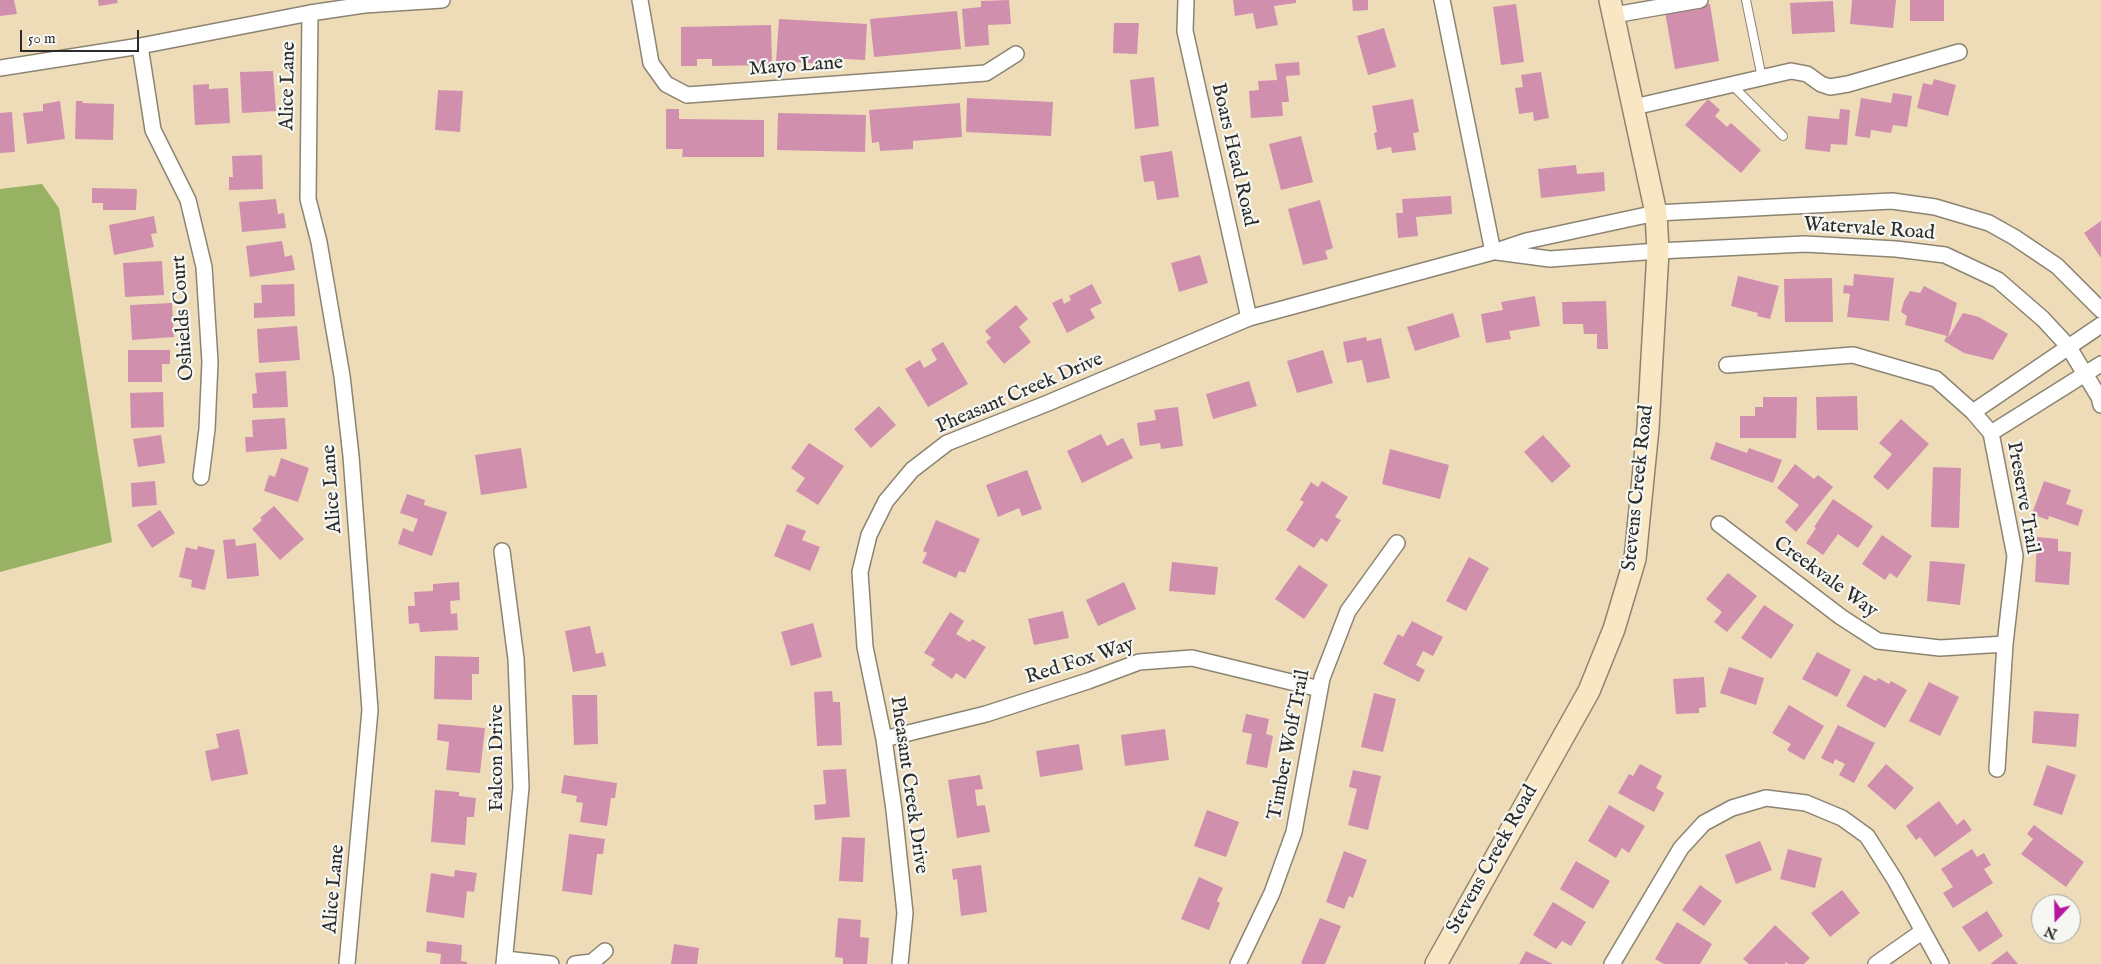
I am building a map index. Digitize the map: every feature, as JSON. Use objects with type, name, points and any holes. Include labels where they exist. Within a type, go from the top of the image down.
[{"type":"street","points":[[0,68],[140,46],[363,3],[442,0]]},
{"type":"street","name":"Mayo Lane","points":[[640,0],[651,63],[666,84],[687,95],[986,73],[1016,54]]},
{"type":"street","name":"Boars Head Road","points":[[1186,0],[1185,31],[1249,318]]},
{"type":"street","points":[[1442,0],[1493,252]]},
{"type":"street","points":[[1612,8],[1700,0]]},
{"type":"street","name":"Stevens Creek Road","points":[[1436,964],[1588,691],[1617,620],[1635,559],[1648,428],[1658,251],[1656,213],[1612,8]]},
{"type":"street","name":"Alice Lane","points":[[310,12],[308,199],[319,242],[342,376],[351,456],[370,710],[347,964]]},
{"type":"street","name":"Oshields Court","points":[[140,46],[152,130],[188,200],[204,267],[210,362],[207,429],[201,476]]},
{"type":"street","points":[[1634,106],[1791,71],[1807,74],[1821,84],[1830,87],[1848,84],[1959,52]]},
{"type":"street","name":"Watervale Road","points":[[1656,213],[1892,201],[1935,207],[1989,224],[2014,237],[2057,266],[2101,310]]},
{"type":"street","name":"Pheasant Creek Drive","points":[[900,964],[905,914],[884,738],[865,647],[860,572],[869,535],[886,501],[912,470],[948,442],[1048,403],[1249,318],[1493,252],[1526,241],[1656,213]]},
{"type":"street","points":[[1578,229],[1582,256]]},
{"type":"street","name":"Watervale Road","points":[[1658,251],[1805,244],[1896,249],[1945,255],[1998,280],[2043,319],[2068,346],[2099,397],[2101,405]]},
{"type":"street","name":"Pheasant Creek Drive","points":[[1493,252],[1550,259],[1658,251]]},
{"type":"street","points":[[1974,412],[2101,325]]},
{"type":"street","name":"Preserve Trail","points":[[1727,365],[1853,355],[1936,379],[1974,412],[1991,433],[2015,556],[2005,644],[1997,769]]},
{"type":"street","points":[[1991,433],[2101,364]]},
{"type":"street","name":"Creekvale Way","points":[[1720,524],[1841,617],[1878,641],[1940,648],[2005,644]]},
{"type":"street","name":"Timber Wolf Trail","points":[[1238,964],[1272,893],[1294,832],[1322,678],[1348,611],[1397,543]]},
{"type":"street","name":"Falcon Drive","points":[[502,552],[516,659],[522,787],[504,961]]},
{"type":"street","name":"Red Fox Way","points":[[884,738],[986,714],[1088,681],[1139,662],[1192,658],[1320,689]]},
{"type":"street","points":[[1612,964],[1681,848],[1704,823],[1732,808],[1766,798],[1806,804],[1842,818],[1867,836],[1895,880],[1941,964]]},
{"type":"street","points":[[1876,964],[1923,931]]},
{"type":"street","points":[[575,964],[592,962],[605,951]]},
{"type":"street","points":[[504,961],[551,964]]},
{"type":"lane","points":[[1746,0],[1762,78]]},
{"type":"lane","points":[[1732,85],[1783,136]]},
{"type":"green space","points":[[42,184],[59,208],[112,542],[0,572],[0,189]]},
{"type":"building","points":[[0,0],[14,0],[17,14],[0,16]]},
{"type":"building","points":[[98,0],[117,0],[118,3],[99,6]]},
{"type":"building","points":[[1009,0],[1011,24],[988,25],[989,45],[965,47],[962,9],[981,7],[981,1]]},
{"type":"building","points":[[1233,0],[1296,0],[1296,3],[1274,6],[1278,25],[1256,29],[1253,13],[1235,16]]},
{"type":"building","points":[[1352,0],[1368,0],[1368,10],[1353,11]]},
{"type":"building","points":[[1852,0],[1896,0],[1893,28],[1850,24]]},
{"type":"building","points":[[1910,0],[1944,0],[1944,21],[1910,21]]},
{"type":"building","points":[[1833,1],[1835,32],[1792,34],[1790,3]]},
{"type":"building","points":[[1516,4],[1524,62],[1501,65],[1493,7]]},
{"type":"building","points":[[1710,4],[1719,61],[1675,69],[1665,12]]},
{"type":"building","points":[[957,11],[961,49],[874,57],[870,19]]},
{"type":"building","points":[[779,19],[867,24],[865,60],[825,58],[824,64],[776,61]]},
{"type":"building","points":[[1114,23],[1139,23],[1137,54],[1113,53]]},
{"type":"building","points":[[771,25],[772,65],[712,66],[712,59],[697,59],[697,66],[681,66],[681,27]]},
{"type":"building","points":[[1384,28],[1396,67],[1368,75],[1357,36]]},
{"type":"building","points":[[1299,62],[1300,75],[1286,76],[1289,102],[1282,102],[1283,116],[1251,118],[1249,91],[1259,90],[1258,81],[1277,80],[1275,64]]},
{"type":"building","points":[[273,71],[276,111],[242,113],[240,72]]},
{"type":"building","points":[[1541,72],[1549,118],[1534,121],[1533,112],[1519,114],[1515,88],[1523,87],[1521,75]]},
{"type":"building","points":[[1154,77],[1159,126],[1135,129],[1130,80]]},
{"type":"building","points":[[1934,79],[1956,85],[1948,116],[1917,108],[1923,83],[1932,85]]},
{"type":"building","points":[[209,84],[209,89],[228,88],[230,123],[195,125],[193,85]]},
{"type":"building","points":[[438,90],[463,91],[460,132],[435,130]]},
{"type":"building","points":[[1893,93],[1912,96],[1907,127],[1893,125],[1891,133],[1871,130],[1870,138],[1855,136],[1861,98],[1891,103]]},
{"type":"building","points":[[967,98],[1053,102],[1051,136],[966,132]]},
{"type":"building","points":[[1413,99],[1419,132],[1413,133],[1416,150],[1392,153],[1391,147],[1377,150],[1374,133],[1377,132],[1372,106]]},
{"type":"building","points":[[1708,99],[1720,110],[1715,116],[1727,127],[1731,123],[1761,150],[1741,173],[1685,125]]},
{"type":"building","points":[[60,101],[65,139],[27,144],[23,113],[43,111],[43,104]]},
{"type":"building","points":[[76,101],[83,101],[82,103],[114,104],[113,140],[75,139]]},
{"type":"building","points":[[960,103],[962,137],[913,141],[913,149],[880,151],[879,142],[872,143],[869,110]]},
{"type":"building","points":[[666,109],[679,109],[679,119],[764,120],[764,157],[682,157],[683,149],[666,149]]},
{"type":"building","points":[[1840,109],[1850,110],[1847,145],[1831,144],[1830,152],[1805,149],[1808,116],[1839,119]]},
{"type":"building","points":[[12,112],[15,152],[0,153],[0,113]]},
{"type":"building","points":[[778,113],[866,115],[865,152],[777,150]]},
{"type":"building","points":[[1301,136],[1313,182],[1281,190],[1269,144]]},
{"type":"building","points":[[1172,151],[1179,197],[1157,200],[1154,181],[1144,182],[1140,156]]},
{"type":"building","points":[[262,155],[263,189],[229,190],[229,177],[233,177],[232,156]]},
{"type":"building","points":[[1576,165],[1577,174],[1604,172],[1605,191],[1541,198],[1538,169]]},
{"type":"building","points":[[92,188],[137,189],[136,210],[103,210],[103,203],[92,203]]},
{"type":"building","points":[[1451,196],[1452,214],[1416,217],[1418,236],[1398,238],[1396,213],[1403,213],[1402,199]]},
{"type":"building","points":[[276,199],[278,214],[284,213],[286,228],[242,232],[239,202]]},
{"type":"building","points":[[1320,200],[1333,248],[1325,251],[1328,259],[1303,265],[1288,209]]},
{"type":"building","points":[[154,216],[157,233],[151,234],[154,247],[114,255],[109,225]]},
{"type":"building","points":[[2101,221],[2101,258],[2084,233]]},
{"type":"building","points":[[282,241],[285,257],[292,255],[295,270],[250,277],[246,246]]},
{"type":"building","points":[[1200,255],[1208,283],[1179,292],[1171,263]]},
{"type":"building","points":[[162,261],[164,295],[125,297],[123,263]]},
{"type":"building","points":[[1854,274],[1894,278],[1889,321],[1847,317],[1850,294],[1843,293],[1844,285],[1853,286]]},
{"type":"building","points":[[1738,276],[1779,286],[1770,319],[1757,316],[1758,313],[1731,306]]},
{"type":"building","points":[[1832,278],[1833,322],[1785,322],[1784,279]]},
{"type":"building","points":[[294,284],[295,316],[254,318],[254,303],[262,303],[261,285]]},
{"type":"building","points":[[1092,284],[1102,303],[1090,309],[1095,318],[1067,333],[1052,303],[1062,298],[1064,304],[1071,300],[1069,296]]},
{"type":"building","points":[[1924,286],[1957,303],[1948,338],[1963,313],[1979,317],[2008,334],[1993,360],[1964,353],[1944,341],[1947,336],[1905,325],[1907,316],[1901,312],[1904,301],[1910,291],[1920,293]]},
{"type":"building","points":[[1535,296],[1540,326],[1509,331],[1511,339],[1486,343],[1481,314],[1503,310],[1501,302]]},
{"type":"building","points":[[1606,301],[1608,349],[1597,349],[1597,334],[1584,334],[1583,324],[1563,324],[1562,302]]},
{"type":"building","points":[[172,303],[174,337],[132,340],[130,305]]},
{"type":"building","points":[[1016,305],[1028,319],[1019,327],[1031,342],[1004,364],[986,342],[991,338],[985,331]]},
{"type":"building","points":[[1453,313],[1460,337],[1415,351],[1407,327]]},
{"type":"building","points":[[297,326],[300,360],[259,363],[257,329]]},
{"type":"building","points":[[1366,337],[1367,341],[1381,338],[1390,378],[1367,383],[1362,360],[1347,363],[1343,342]]},
{"type":"building","points":[[943,342],[968,384],[928,407],[905,369],[920,360],[924,368],[937,360],[931,349]]},
{"type":"building","points":[[128,350],[170,350],[170,364],[162,364],[162,382],[128,382]]},
{"type":"building","points":[[1323,350],[1333,383],[1297,393],[1287,361]]},
{"type":"building","points":[[286,371],[288,407],[253,408],[252,394],[257,393],[255,373]]},
{"type":"building","points":[[1249,381],[1257,406],[1213,419],[1206,394]]},
{"type":"building","points":[[163,392],[164,427],[131,428],[130,393]]},
{"type":"building","points":[[1857,396],[1858,430],[1817,430],[1816,397]]},
{"type":"building","points":[[1763,397],[1797,397],[1796,438],[1740,438],[1740,416],[1755,416],[1755,407],[1763,407]]},
{"type":"building","points":[[879,406],[896,425],[871,448],[854,429]]},
{"type":"building","points":[[1178,407],[1183,446],[1161,449],[1160,443],[1140,446],[1137,423],[1156,420],[1154,410]]},
{"type":"building","points":[[285,418],[287,449],[246,452],[245,437],[253,437],[252,420]]},
{"type":"building","points":[[1901,419],[1929,444],[1888,490],[1873,477],[1892,454],[1879,443]]},
{"type":"building","points":[[1101,434],[1107,446],[1123,438],[1133,458],[1082,483],[1067,451]]},
{"type":"building","points":[[161,435],[165,463],[138,467],[133,439]]},
{"type":"building","points":[[1543,435],[1571,466],[1552,483],[1524,452]]},
{"type":"building","points":[[1716,442],[1747,453],[1749,448],[1782,460],[1773,483],[1710,459]]},
{"type":"building","points":[[809,443],[844,466],[818,505],[796,491],[805,478],[791,468]]},
{"type":"building","points":[[521,448],[527,488],[481,495],[475,455]]},
{"type":"building","points":[[1390,449],[1449,465],[1440,499],[1382,484]]},
{"type":"building","points":[[281,458],[309,468],[298,502],[264,491],[269,475],[275,477]]},
{"type":"building","points":[[1795,464],[1814,479],[1818,475],[1833,487],[1796,532],[1785,522],[1799,505],[1777,488]]},
{"type":"building","points":[[1933,467],[1961,468],[1959,528],[1931,527]]},
{"type":"building","points":[[1027,470],[1042,509],[1022,516],[1019,508],[998,517],[986,485]]},
{"type":"building","points":[[155,481],[157,505],[132,507],[131,483]]},
{"type":"building","points":[[1322,481],[1348,497],[1335,517],[1341,520],[1327,542],[1321,538],[1314,548],[1286,530],[1304,502],[1300,500],[1311,482],[1318,487]]},
{"type":"building","points":[[2044,481],[2071,490],[2066,504],[2083,510],[2078,526],[2049,516],[2048,520],[2032,514]]},
{"type":"building","points":[[407,494],[425,500],[424,505],[447,512],[432,556],[398,544],[403,528],[413,532],[418,519],[400,513]]},
{"type":"building","points":[[1833,499],[1873,526],[1858,548],[1838,534],[1823,555],[1806,543],[1816,528],[1814,527]]},
{"type":"building","points":[[274,506],[304,539],[280,560],[252,529],[262,520],[260,518]]},
{"type":"building","points":[[160,510],[175,533],[152,548],[137,525]]},
{"type":"building","points":[[936,520],[980,539],[965,573],[959,571],[956,578],[922,563],[927,553],[923,551]]},
{"type":"building","points":[[787,524],[806,531],[802,540],[820,547],[810,571],[774,556]]},
{"type":"building","points":[[1882,535],[1912,556],[1897,578],[1890,573],[1885,580],[1862,564]]},
{"type":"building","points":[[2037,537],[2058,539],[2058,551],[2071,552],[2069,585],[2035,582]]},
{"type":"building","points":[[235,539],[236,546],[256,543],[259,576],[227,579],[223,540]]},
{"type":"building","points":[[198,546],[215,550],[205,590],[191,587],[192,580],[179,577],[186,547],[197,550]]},
{"type":"building","points":[[1469,557],[1489,568],[1466,611],[1446,601]]},
{"type":"building","points":[[1930,561],[1965,564],[1960,605],[1927,601]]},
{"type":"building","points":[[1172,562],[1218,567],[1215,595],[1169,591]]},
{"type":"building","points":[[1299,565],[1328,585],[1304,619],[1275,599]]},
{"type":"building","points":[[1728,573],[1757,596],[1727,632],[1714,622],[1722,612],[1706,599]]},
{"type":"building","points":[[459,582],[460,600],[450,601],[451,614],[457,613],[458,630],[420,632],[419,623],[409,624],[408,606],[415,606],[414,592],[433,591],[433,584]]},
{"type":"building","points":[[1124,582],[1136,609],[1098,626],[1086,600]]},
{"type":"building","points":[[1764,605],[1794,625],[1771,659],[1741,638]]},
{"type":"building","points":[[1063,611],[1069,638],[1034,645],[1028,619]]},
{"type":"building","points":[[950,612],[964,621],[956,634],[970,642],[972,639],[986,647],[965,679],[956,673],[952,679],[931,665],[935,659],[924,653]]},
{"type":"building","points":[[1412,621],[1443,637],[1433,656],[1423,651],[1416,665],[1425,670],[1419,682],[1383,664],[1398,634],[1403,637]]},
{"type":"building","points":[[813,623],[822,657],[791,666],[781,632]]},
{"type":"building","points":[[590,626],[596,654],[603,652],[606,666],[573,672],[565,631]]},
{"type":"building","points":[[1817,652],[1851,670],[1837,697],[1802,679]]},
{"type":"building","points":[[435,656],[479,657],[479,674],[472,674],[472,700],[434,699]]},
{"type":"building","points":[[1729,667],[1764,678],[1756,705],[1720,693]]},
{"type":"building","points":[[1864,675],[1876,681],[1878,678],[1889,684],[1891,681],[1907,690],[1885,728],[1846,706]]},
{"type":"building","points":[[1704,677],[1706,707],[1699,708],[1699,713],[1676,714],[1673,679]]},
{"type":"building","points":[[1929,682],[1959,697],[1940,736],[1909,721]]},
{"type":"building","points":[[832,691],[833,702],[840,702],[842,745],[817,746],[814,692]]},
{"type":"building","points":[[1374,693],[1396,699],[1383,752],[1361,747]]},
{"type":"building","points":[[572,695],[597,695],[598,744],[574,745]]},
{"type":"building","points":[[1789,705],[1824,726],[1804,760],[1787,750],[1791,744],[1772,733]]},
{"type":"building","points":[[2034,711],[2079,714],[2076,747],[2032,743]]},
{"type":"building","points":[[1246,714],[1269,719],[1266,734],[1273,736],[1267,768],[1246,764],[1252,734],[1242,732]]},
{"type":"building","points":[[438,724],[485,728],[480,773],[446,770],[449,742],[437,740]]},
{"type":"building","points":[[1838,725],[1875,743],[1854,783],[1839,775],[1845,764],[1835,759],[1833,764],[1821,758]]},
{"type":"building","points":[[239,729],[248,774],[211,781],[205,751],[219,748],[216,734]]},
{"type":"building","points":[[1165,729],[1169,760],[1125,766],[1121,735]]},
{"type":"building","points":[[1079,744],[1083,770],[1040,777],[1036,751]]},
{"type":"building","points":[[1640,764],[1662,776],[1656,788],[1664,793],[1654,812],[1618,793],[1629,774],[1633,776]]},
{"type":"building","points":[[1886,764],[1914,788],[1895,810],[1867,786]]},
{"type":"building","points":[[2047,765],[2076,775],[2062,815],[2033,805]]},
{"type":"building","points":[[846,769],[850,817],[815,820],[814,805],[826,804],[823,770]]},
{"type":"building","points":[[1353,770],[1381,776],[1368,830],[1348,825],[1357,789],[1349,787]]},
{"type":"building","points":[[564,775],[617,783],[615,798],[611,798],[607,826],[580,822],[583,803],[576,802],[577,796],[561,793]]},
{"type":"building","points":[[980,775],[983,789],[975,790],[977,806],[985,805],[990,832],[957,838],[948,780]]},
{"type":"building","points":[[435,790],[459,792],[459,796],[476,798],[474,817],[467,817],[465,845],[431,842]]},
{"type":"building","points":[[1939,801],[1957,825],[1964,819],[1972,830],[1935,857],[1920,837],[1916,840],[1906,826]]},
{"type":"building","points":[[1609,805],[1645,826],[1629,853],[1622,848],[1616,858],[1588,841]]},
{"type":"building","points":[[1207,810],[1239,822],[1226,857],[1194,846]]},
{"type":"building","points":[[2034,825],[2084,862],[2066,887],[2021,854],[2033,839],[2027,834]]},
{"type":"building","points":[[569,834],[605,839],[603,854],[597,854],[592,895],[562,891]]},
{"type":"building","points":[[842,837],[865,838],[863,882],[839,881]]},
{"type":"building","points":[[1760,841],[1772,870],[1736,884],[1725,855]]},
{"type":"building","points":[[1788,849],[1822,858],[1815,888],[1780,879]]},
{"type":"building","points":[[1972,849],[1977,857],[1984,853],[1991,865],[1984,869],[1993,883],[1953,908],[1943,893],[1953,887],[1941,869]]},
{"type":"building","points":[[1344,851],[1367,860],[1353,898],[1349,896],[1344,909],[1326,902]]},
{"type":"building","points":[[1576,861],[1610,881],[1593,909],[1560,889]]},
{"type":"building","points":[[981,865],[987,912],[961,916],[957,879],[953,880],[952,869]]},
{"type":"building","points":[[455,870],[477,873],[474,892],[467,891],[464,918],[426,912],[431,873],[454,877]]},
{"type":"building","points":[[1199,877],[1223,888],[1217,901],[1220,903],[1209,930],[1181,919]]},
{"type":"building","points":[[1700,885],[1722,901],[1704,926],[1682,910]]},
{"type":"building","points":[[1842,890],[1860,913],[1830,937],[1811,913]]},
{"type":"building","points":[[1553,902],[1586,922],[1571,946],[1562,941],[1556,949],[1533,935]]},
{"type":"building","points":[[1987,911],[2003,936],[1979,952],[1962,927]]},
{"type":"building","points":[[838,918],[861,920],[860,937],[869,938],[867,964],[843,964],[843,958],[835,957]]},
{"type":"building","points":[[1320,918],[1341,926],[1325,964],[1303,964],[1301,963]]},
{"type":"building","points":[[1677,922],[1712,944],[1700,964],[1664,964],[1655,959]]},
{"type":"building","points":[[1775,925],[1810,958],[1804,964],[1788,964],[1786,962],[1785,964],[1749,964],[1743,959]]},
{"type":"building","points":[[427,941],[462,945],[461,961],[467,962],[467,964],[440,964],[441,954],[426,952]]},
{"type":"building","points":[[674,944],[699,948],[697,964],[671,964]]},
{"type":"building","points":[[1526,951],[1553,964],[1519,964]]},
{"type":"building","points":[[2007,951],[2018,964],[1990,964]]}]
